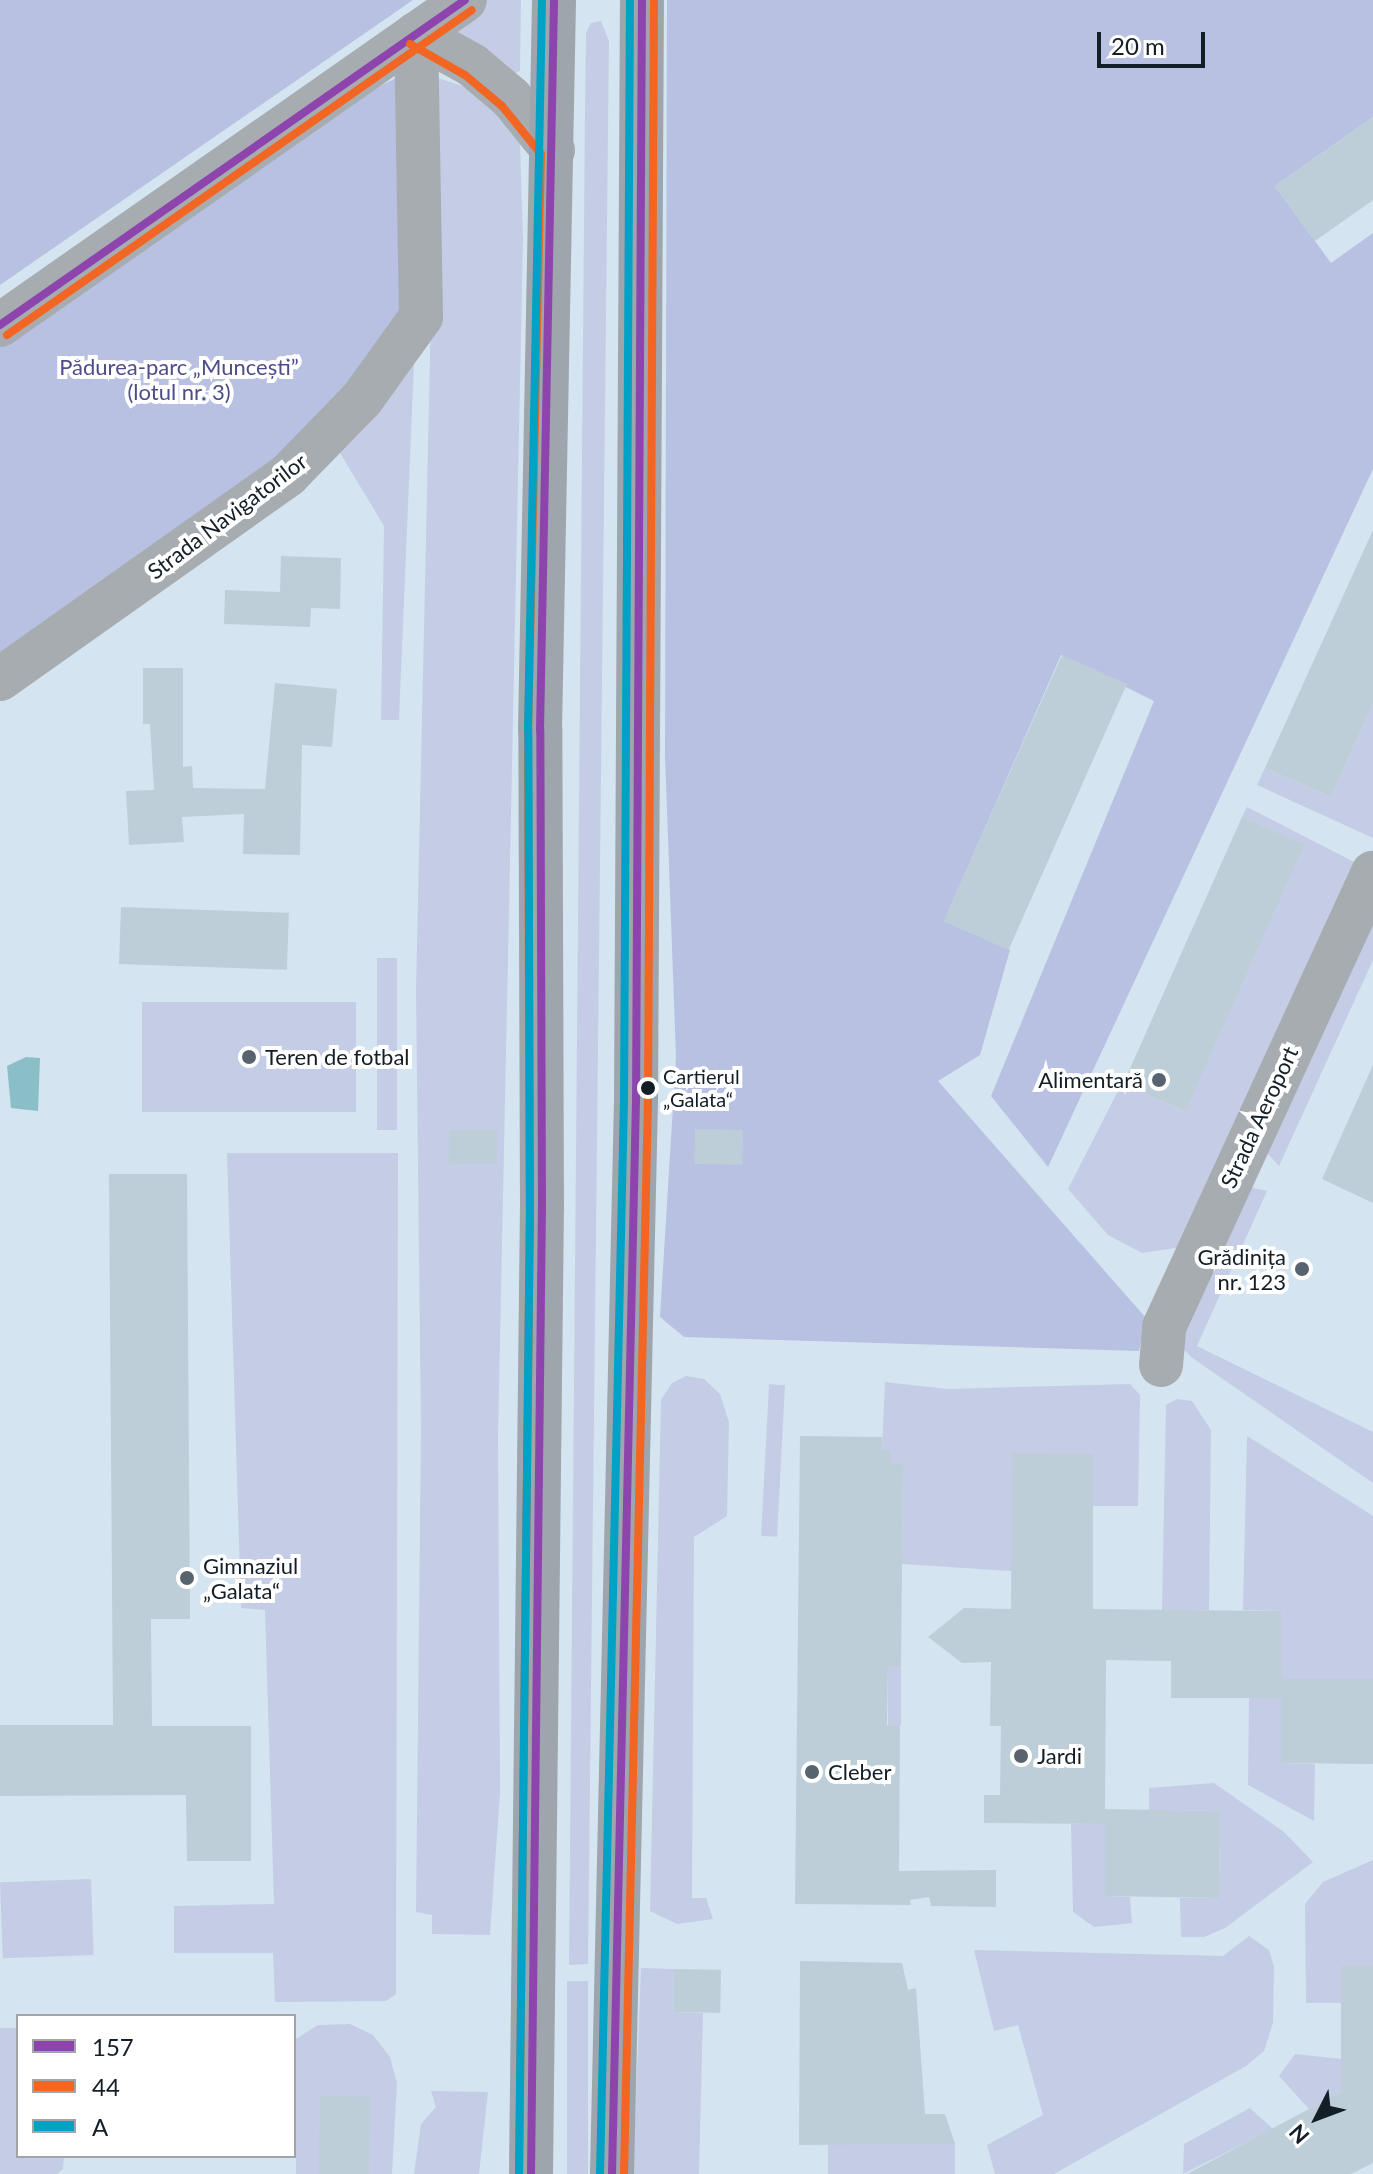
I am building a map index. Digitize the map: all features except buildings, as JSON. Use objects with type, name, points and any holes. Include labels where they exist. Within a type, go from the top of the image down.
[{"type":"main road","points":[[531,2174],[542,1224],[540,730],[554,0]]},
{"type":"main road","points":[[612,2174],[636,1102],[642,0]]},
{"type":"street","points":[[0,325],[465,0]]},
{"type":"street","points":[[416,34],[472,65],[511,98],[553,150]]},
{"type":"street","name":"Strada Navigatorilor","points":[[0,679],[288,475],[362,399],[421,317],[416,34]]},
{"type":"street","name":"Strada Aeroport","points":[[1161,1365],[1164,1327],[1373,873]]},
{"type":"shaded area","points":[[485,0],[521,0],[520,71],[516,73],[483,49],[444,36]]},
{"type":"shaded area","points":[[601,21],[609,41],[588,1964],[569,1965],[586,33],[591,23]]},
{"type":"shaded area","points":[[431,76],[482,92],[503,110],[520,144],[523,239],[498,1436],[500,1792],[490,1935],[432,1934],[432,1915],[416,1912],[421,1429],[416,990],[431,311]]},
{"type":"shaded area","points":[[415,338],[399,720],[381,720],[384,526],[337,448]]},
{"type":"shaded area","points":[[1373,704],[1373,838],[1257,785],[1265,768],[1331,797]]},
{"type":"shaded area","points":[[1247,807],[1360,865],[1194,1235],[1176,1248],[1142,1253],[1108,1235],[1068,1189],[1122,1083],[1184,1111],[1303,845],[1242,817]]},
{"type":"shaded area","points":[[1373,903],[1373,960],[1279,1166],[1265,1151]]},
{"type":"shaded area","points":[[377,958],[397,958],[397,1130],[377,1130]]},
{"type":"shaded area","name":"Teren de fotbal","points":[[142,1002],[356,1002],[356,1112],[142,1112]]},
{"type":"shaded area","points":[[26,1057],[40,1058],[38,1111],[11,1108],[7,1066]]},
{"type":"shaded area","points":[[227,1153],[398,1153],[396,1994],[386,2001],[275,2002],[273,1953],[174,1953],[174,1906],[274,1904],[265,1610],[241,1608]]},
{"type":"shaded area","points":[[1250,1187],[1267,1191],[1197,1346],[1373,1432],[1373,1483],[1191,1357],[1179,1344]]},
{"type":"shaded area","points":[[686,1376],[704,1379],[720,1394],[729,1422],[727,1516],[694,1537],[692,1898],[706,1898],[713,1919],[677,1924],[650,1911],[661,1400],[672,1383]]},
{"type":"shaded area","points":[[885,1382],[947,1389],[1130,1384],[1140,1395],[1138,1506],[1093,1506],[1011,1571],[902,1564],[903,1464],[891,1464],[891,1450],[882,1450]]},
{"type":"shaded area","points":[[769,1384],[785,1385],[777,1537],[761,1536]]},
{"type":"shaded area","points":[[1177,1399],[1192,1401],[1211,1430],[1209,1610],[1162,1610],[1166,1405]]},
{"type":"shaded area","points":[[1247,1436],[1373,1516],[1373,1679],[1281,1679],[1281,1611],[1243,1610]]},
{"type":"shaded area","points":[[888,1666],[901,1666],[901,1725],[888,1725]]},
{"type":"shaded area","points":[[1249,1698],[1281,1698],[1281,1763],[1315,1764],[1314,1821],[1248,1785]]},
{"type":"shaded area","points":[[1214,1783],[1284,1832],[1313,1862],[1225,1928],[1204,1937],[1181,1937],[1180,1898],[1219,1898],[1220,1811],[1149,1810],[1149,1788]]},
{"type":"shaded area","points":[[1071,1824],[1105,1824],[1105,1896],[1130,1897],[1132,1923],[1094,1927],[1073,1912]]},
{"type":"shaded area","points":[[1373,1860],[1373,1966],[1341,1966],[1341,2003],[1306,2003],[1305,1904],[1323,1882]]},
{"type":"shaded area","points":[[91,1879],[94,1955],[3,1958],[0,1882]]},
{"type":"shaded area","points":[[1249,1936],[1269,1950],[1274,1967],[1273,2023],[1264,2051],[1246,2066],[1054,2174],[995,2174],[987,2145],[1043,2115],[1018,2025],[994,2031],[974,1950],[1223,1956]]},
{"type":"shaded area","points":[[641,1968],[674,1969],[673,2012],[703,2013],[699,2174],[633,2174]]},
{"type":"shaded area","points":[[567,1981],[588,1981],[588,2174],[567,2174]]},
{"type":"shaded area","points":[[350,2024],[373,2035],[390,2057],[397,2083],[392,2174],[296,2174],[296,2039],[318,2025]]},
{"type":"shaded area","points":[[0,2028],[16,2028],[16,2158],[64,2158],[63,2169],[57,2174],[0,2174]]},
{"type":"shaded area","points":[[1295,2054],[1341,2059],[1341,2092],[1309,2109],[1279,2076]]},
{"type":"shaded area","points":[[431,2091],[488,2092],[479,2174],[414,2174],[421,2124],[436,2107]]},
{"type":"shaded area","points":[[1250,2108],[1273,2129],[1183,2174],[1184,2144]]},
{"type":"shaded area","points":[[828,2144],[955,2144],[955,2174],[828,2174]]},
{"type":"green space","points":[[0,0],[413,0],[0,285]]},
{"type":"green space","points":[[667,0],[1373,0],[1373,117],[1275,186],[1331,263],[1373,233],[1373,469],[1048,1167],[991,1096],[1154,701],[1061,655],[944,921],[1010,950],[980,1055],[938,1081],[1146,1318],[1139,1351],[684,1337],[660,1317],[676,1057],[665,755]]},
{"type":"green space","name":"Pădurea-parc „Muncești” (lotul nr. 3)","points":[[398,77],[405,314],[343,403],[262,480],[0,658],[0,345],[362,95]]},
{"type":"transit line","name":"157","points":[[0,325],[465,0]]},
{"type":"transit line","name":"A","points":[[519,2174],[530,1208],[528,730],[542,0]]},
{"type":"transit line","name":"157","points":[[531,2174],[542,1208],[540,730],[554,0]]},
{"type":"transit line","name":"A","points":[[600,2174],[624,1102],[630,0]]},
{"type":"transit line","name":"157","points":[[612,2174],[636,1102],[642,0]]},
{"type":"transit line","name":"44","points":[[624,2174],[648,1102],[654,0]]},
{"type":"transit line","name":"44","points":[[7,335],[472,10]]},
{"type":"transit line","name":"44","points":[[410,44],[465,75],[502,106],[541,154],[528,730],[530,1208],[519,2174]]},
{"type":"place","name":"Teren de fotbal","points":[[249,1057]]},
{"type":"place","name":"Alimentară","points":[[1159,1080]]},
{"type":"place","name":"Cartierul „Galata“","points":[[648,1088]]},
{"type":"place","name":"Grădinița nr. 123","points":[[1302,1269]]},
{"type":"place","name":"Gimnaziul „Galata“","points":[[187,1578]]},
{"type":"place","name":"Jardi","points":[[1021,1756]]},
{"type":"place","name":"Cleber","points":[[812,1772]]}]
